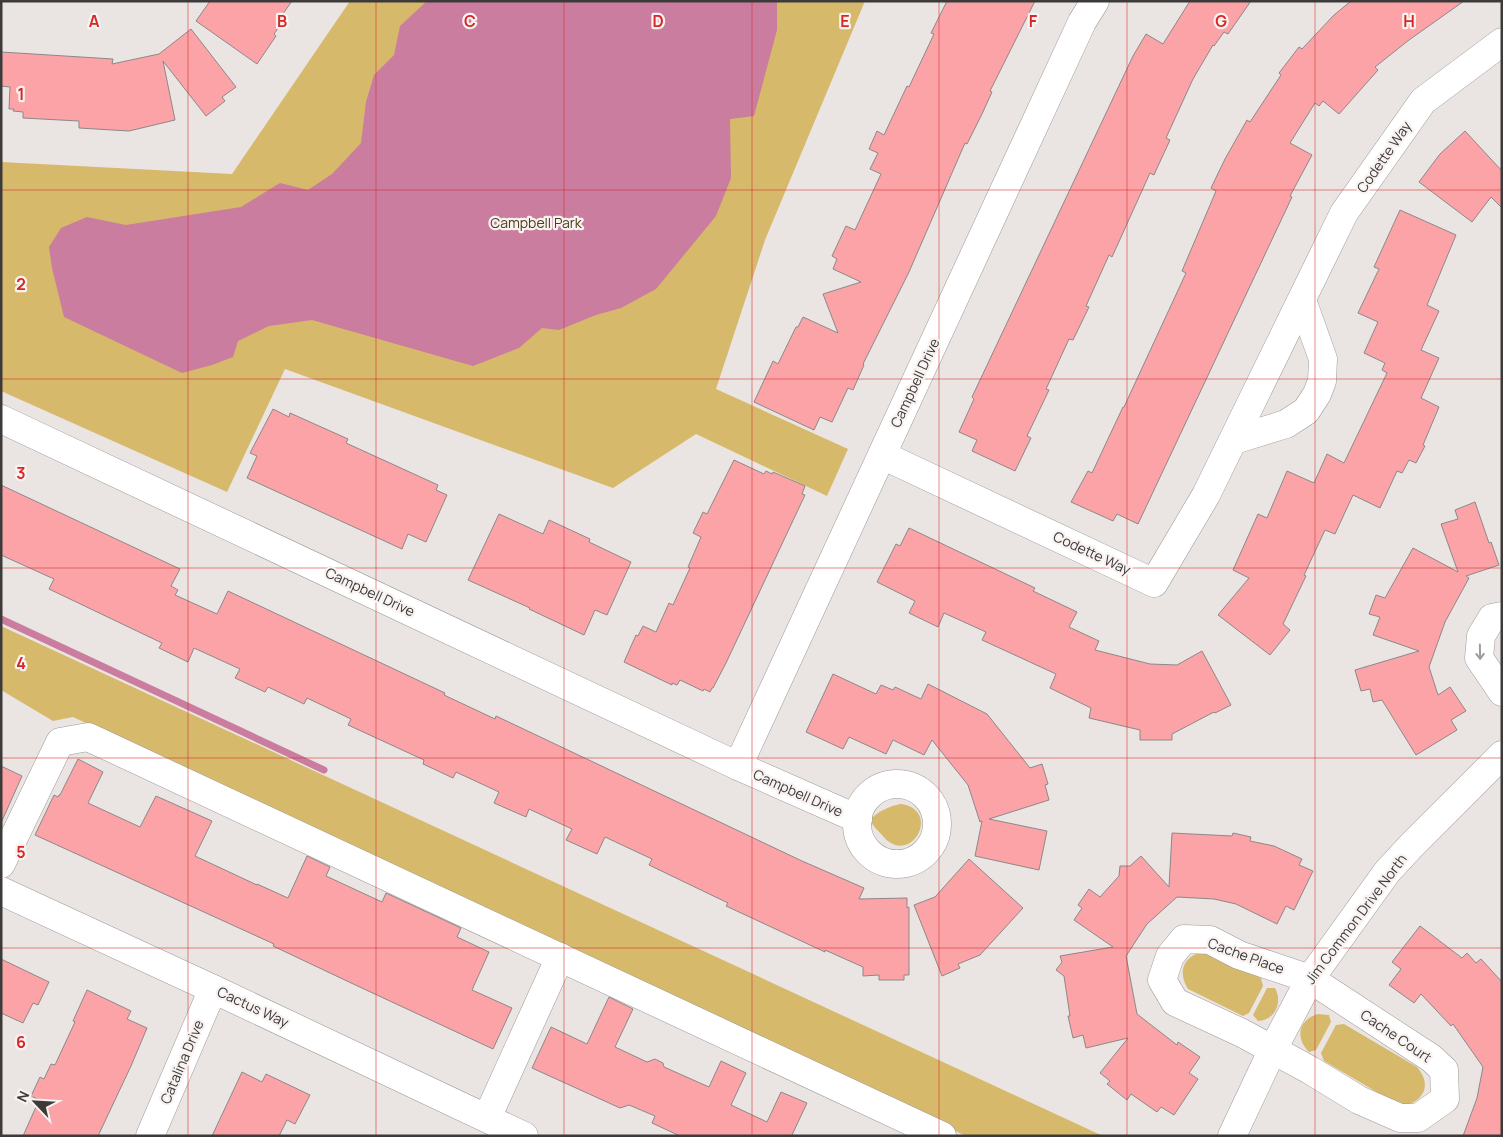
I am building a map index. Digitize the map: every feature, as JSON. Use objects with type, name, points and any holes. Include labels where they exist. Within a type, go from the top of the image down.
[{"type":"street","name":"Campbell Drive","points":[[738,766],[1082,22],[1095,1]]},
{"type":"street","name":"Codette Way","points":[[882,454],[1154,582],[1206,496],[1344,213],[1423,101],[1502,42]]},
{"type":"street","points":[[1234,440],[1286,424],[1306,410],[1317,394],[1322,381],[1323,359],[1302,300]]},
{"type":"street","name":"Campbell Drive","points":[[1,419],[738,766],[858,819]]},
{"type":"street","points":[[1502,616],[1492,618],[1481,636],[1479,658],[1502,692]]},
{"type":"street","points":[[1,864],[60,742],[88,737],[942,1136]]},
{"type":"street","name":"Jim Common Drive North","points":[[1232,1136],[1272,1051],[1310,979],[1387,872],[1502,755]]},
{"type":"street","name":"Cactus Way","points":[[1,891],[213,989],[504,1129]]},
{"type":"street","name":"Cache Place","points":[[1272,1051],[1242,1033],[1175,1002],[1162,980],[1170,956],[1184,938],[1210,940],[1239,955],[1310,979]]},
{"type":"street","points":[[504,1129],[560,957]]},
{"type":"street","name":"Cache Court","points":[[1272,1051],[1310,1070],[1359,1100],[1400,1118],[1418,1118],[1445,1099],[1444,1070],[1431,1058],[1310,979]]},
{"type":"street","name":"Catalina Drive","points":[[150,1136],[213,989]]},
{"type":"green space","name":"Campbell Park","points":[[350,1],[865,1],[765,240],[716,389],[848,449],[827,496],[696,434],[613,488],[285,369],[227,492],[1,391],[1,162],[232,174]]},
{"type":"green space","points":[[1,626],[1103,1136],[966,1136],[73,717],[53,721],[1,690]]},
{"type":"green space","points":[[902,804],[914,809],[920,817],[921,826],[918,835],[911,842],[902,846],[892,844],[875,828],[871,820],[885,809]]},
{"type":"green space","points":[[1198,953],[1209,953],[1261,978],[1263,986],[1249,1013],[1243,1016],[1188,989],[1183,978],[1183,968],[1188,959]]},
{"type":"green space","points":[[1267,988],[1275,988],[1278,1005],[1269,1018],[1258,1021],[1253,1015]]},
{"type":"green space","points":[[1318,1014],[1329,1015],[1331,1022],[1316,1050],[1309,1052],[1302,1041],[1301,1030],[1306,1020]]},
{"type":"green space","points":[[1344,1024],[1417,1067],[1424,1078],[1425,1084],[1419,1098],[1407,1105],[1392,1101],[1324,1061],[1321,1053],[1336,1025]]},
{"type":"shaded area","points":[[427,1],[777,1],[777,30],[754,116],[730,119],[731,178],[716,216],[656,289],[621,308],[596,315],[559,330],[542,328],[519,348],[473,366],[312,320],[269,326],[238,341],[233,357],[182,373],[64,317],[49,247],[61,228],[87,217],[126,225],[241,207],[280,183],[308,190],[332,174],[361,143],[366,102],[374,75],[394,55],[400,26]]},
{"type":"building","points":[[210,1],[292,1],[280,18],[284,20],[274,34],[276,36],[257,64],[196,21]]},
{"type":"building","points":[[947,1],[1035,1],[990,91],[992,92],[982,114],[967,144],[965,143],[909,272],[863,364],[853,390],[848,388],[832,422],[820,417],[814,430],[754,402],[773,361],[778,364],[803,317],[838,333],[823,294],[861,282],[833,269],[837,259],[832,256],[846,226],[855,230],[881,174],[870,169],[878,153],[869,149],[877,131],[884,135],[934,34],[931,33]]},
{"type":"building","points":[[1190,1],[1251,1],[1228,34],[1224,32],[1213,45],[1193,79],[1166,138],[1170,140],[1154,175],[1150,173],[1112,257],[1109,255],[1086,306],[1089,307],[1073,340],[1069,339],[1046,389],[1049,390],[1027,436],[1031,438],[1015,471],[972,451],[977,440],[959,432],[974,399],[972,397],[1133,56],[1146,34],[1163,44]]},
{"type":"building","points":[[1351,1],[1464,1],[1375,67],[1378,70],[1339,114],[1323,101],[1319,106],[1315,103],[1290,143],[1312,155],[1290,196],[1292,197],[1138,524],[1117,514],[1113,521],[1071,502],[1088,471],[1092,473],[1186,273],[1182,271],[1216,191],[1211,188],[1225,159],[1247,120],[1250,122],[1281,75],[1279,73],[1299,47],[1302,49],[1334,15]]},
{"type":"building","points":[[191,29],[236,87],[222,97],[225,101],[206,116],[163,61],[175,120],[129,131],[79,128],[79,121],[23,118],[23,112],[9,109],[10,87],[1,86],[1,52],[113,59],[112,64],[159,54]]},
{"type":"building","points":[[1465,131],[1502,171],[1502,208],[1491,197],[1472,222],[1419,182],[1440,154]]},
{"type":"building","points":[[1400,210],[1456,235],[1427,305],[1439,311],[1421,350],[1439,358],[1421,398],[1439,407],[1423,445],[1425,446],[1416,463],[1409,460],[1402,473],[1397,471],[1380,508],[1353,495],[1335,534],[1325,530],[1283,624],[1290,630],[1270,655],[1218,615],[1249,578],[1233,570],[1258,514],[1267,518],[1287,471],[1314,483],[1327,454],[1344,463],[1387,373],[1382,370],[1385,363],[1364,353],[1378,322],[1358,313],[1379,269],[1374,267]]},
{"type":"building","points":[[273,409],[289,417],[290,413],[348,439],[346,443],[438,485],[436,490],[447,495],[426,542],[408,534],[402,549],[247,478],[257,456],[250,453]]},
{"type":"building","points":[[734,460],[764,474],[766,471],[772,474],[773,472],[805,486],[802,494],[805,495],[713,688],[710,692],[704,689],[703,691],[680,680],[677,685],[672,683],[672,685],[624,662],[636,635],[638,636],[643,626],[656,632],[669,603],[673,605],[690,568],[688,567],[701,537],[693,533],[703,512],[707,514]]},
{"type":"building","points":[[1,485],[180,569],[171,586],[178,590],[175,595],[217,614],[228,591],[445,693],[444,695],[495,719],[496,716],[802,861],[864,888],[859,899],[907,898],[907,908],[909,907],[909,975],[904,975],[904,980],[879,980],[879,975],[863,976],[863,967],[825,950],[825,952],[726,906],[728,903],[649,865],[652,859],[605,837],[597,854],[566,840],[572,829],[529,809],[526,817],[494,803],[499,792],[456,772],[453,778],[423,764],[424,760],[348,725],[351,719],[307,698],[304,704],[268,687],[265,692],[235,678],[240,669],[194,648],[188,662],[159,648],[162,643],[49,589],[54,579],[1,555]]},
{"type":"building","points":[[1475,502],[1489,543],[1491,542],[1499,565],[1466,576],[1469,578],[1445,622],[1429,667],[1438,695],[1450,687],[1466,711],[1451,720],[1457,730],[1416,755],[1382,700],[1373,702],[1370,689],[1361,691],[1355,670],[1419,651],[1373,635],[1380,617],[1369,614],[1376,595],[1385,598],[1413,548],[1458,572],[1441,524],[1458,519],[1455,510]]},
{"type":"building","points":[[499,514],[543,534],[549,520],[590,539],[589,542],[631,562],[607,615],[595,610],[584,635],[468,580]]},
{"type":"building","points":[[909,528],[1035,588],[1033,591],[1077,612],[1069,627],[1099,641],[1095,650],[1150,664],[1177,665],[1202,651],[1231,705],[1172,734],[1172,740],[1140,740],[1140,730],[1089,718],[1091,708],[1050,688],[1056,674],[982,640],[986,632],[944,613],[938,627],[909,613],[915,601],[877,582],[896,544],[900,546]]},
{"type":"building","points":[[833,674],[876,694],[881,685],[893,690],[895,687],[921,699],[928,684],[987,714],[1030,768],[1042,764],[1048,784],[1045,785],[1049,800],[989,819],[1047,831],[1039,870],[975,856],[982,821],[980,822],[968,785],[932,740],[924,755],[893,740],[886,754],[849,737],[843,749],[806,732]]},
{"type":"building","points":[[78,759],[103,772],[88,803],[140,827],[156,796],[212,821],[195,856],[257,885],[288,898],[307,856],[330,867],[326,876],[382,902],[386,893],[461,928],[457,937],[489,952],[472,990],[512,1008],[493,1049],[273,946],[274,944],[35,835],[54,795],[58,797],[60,795]]},
{"type":"building","points":[[1,766],[22,776],[1,823]]},
{"type":"building","points":[[1172,833],[1232,836],[1233,833],[1251,837],[1250,841],[1274,846],[1302,859],[1299,865],[1313,871],[1294,910],[1286,906],[1277,924],[1236,904],[1214,899],[1177,897],[1147,924],[1126,956],[1137,1014],[1177,1045],[1178,1042],[1200,1057],[1189,1073],[1198,1079],[1174,1115],[1161,1107],[1157,1112],[1131,1094],[1127,1100],[1107,1084],[1110,1081],[1100,1073],[1128,1038],[1086,1048],[1083,1035],[1073,1038],[1068,1016],[1070,1016],[1064,976],[1056,970],[1062,962],[1060,956],[1113,947],[1074,920],[1082,908],[1078,905],[1089,889],[1100,897],[1119,876],[1120,866],[1130,866],[1141,856],[1169,887]]},
{"type":"building","points":[[969,859],[1023,908],[980,955],[958,964],[960,968],[942,976],[914,905],[935,897]]},
{"type":"building","points":[[1420,926],[1462,958],[1467,953],[1476,963],[1481,959],[1502,982],[1502,1136],[1463,1136],[1477,1098],[1483,1067],[1453,1024],[1451,1026],[1421,994],[1414,1003],[1389,985],[1401,969],[1392,962]]},
{"type":"building","points":[[1,959],[49,982],[38,1005],[33,1003],[23,1023],[1,1013]]},
{"type":"building","points":[[87,990],[131,1011],[127,1019],[147,1028],[131,1066],[98,1136],[23,1136],[39,1100],[31,1096],[40,1077],[44,1079],[51,1064],[55,1065],[75,1022],[73,1021]]},
{"type":"building","points":[[609,997],[633,1009],[615,1047],[647,1062],[655,1059],[663,1063],[664,1067],[709,1087],[721,1061],[746,1073],[731,1105],[767,1122],[781,1092],[807,1103],[792,1135],[795,1136],[680,1136],[652,1123],[655,1116],[629,1105],[620,1108],[532,1068],[551,1027],[587,1044]]},
{"type":"building","points":[[242,1072],[262,1082],[266,1074],[310,1095],[295,1124],[287,1120],[279,1136],[212,1136]]},
{"type":"waterway","points":[[1,619],[324,770]]}]
